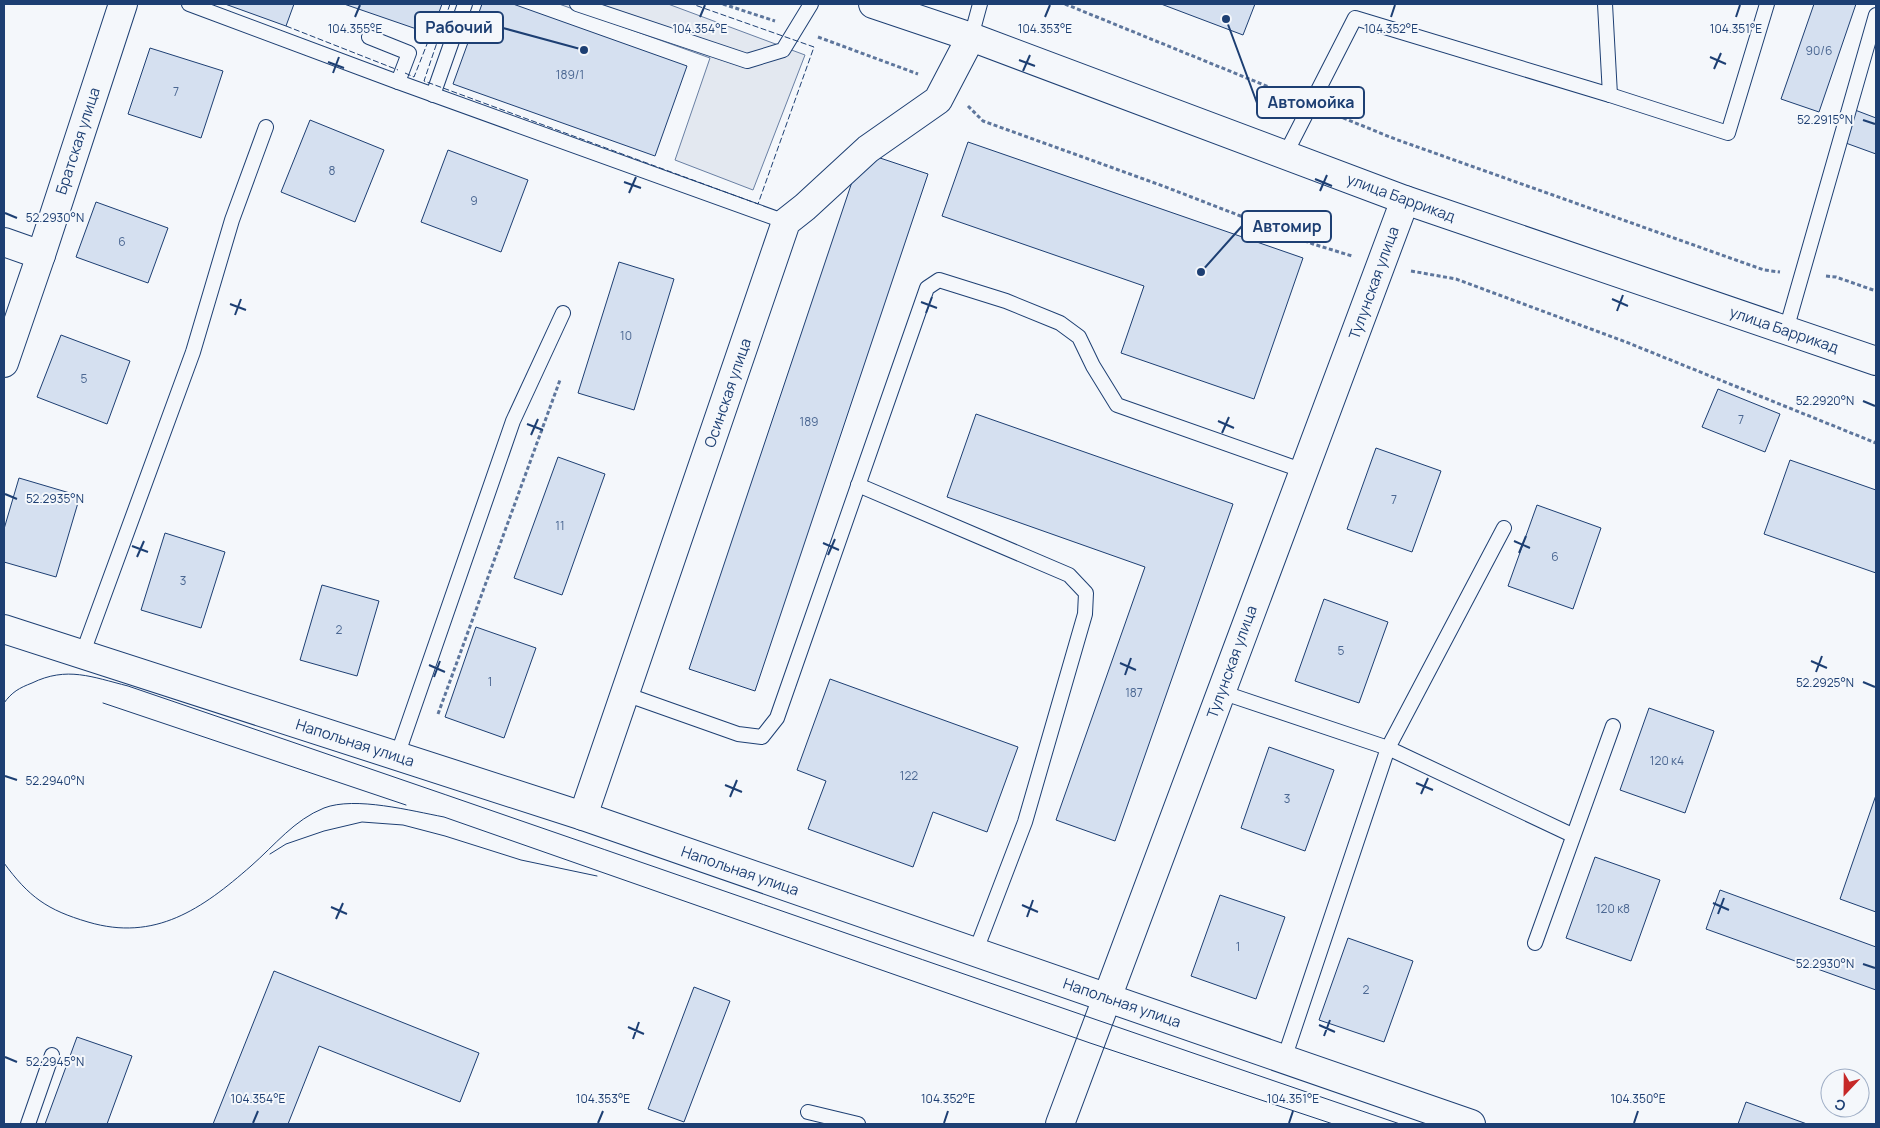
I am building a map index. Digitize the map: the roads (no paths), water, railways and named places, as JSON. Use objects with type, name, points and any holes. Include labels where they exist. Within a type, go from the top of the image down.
[{"type":"street","name":"Братская улица","points":[[4,363],[123,4]]},
{"type":"street","name":"улица Баррикад","points":[[873,4],[971,37],[1404,200],[1876,361]]},
{"type":"street","name":"Осинская улица","points":[[583,816],[786,222],[868,149],[938,100],[971,37]]},
{"type":"street","name":"Тулунская улица","points":[[1060,1124],[1404,200]]},
{"type":"street","points":[[4,242],[41,255]]},
{"type":"street","name":"Напольная улица","points":[[4,630],[583,816],[1471,1124]]},
{"type":"lane","points":[[190,4],[433,95],[786,222]]},
{"type":"lane","points":[[433,95],[466,4]]},
{"type":"lane","points":[[577,4],[747,61],[784,50],[811,4]]},
{"type":"lane","points":[[971,37],[980,4]]},
{"type":"lane","points":[[1605,4],[1610,95]]},
{"type":"lane","points":[[1285,155],[1356,18],[1728,133],[1767,4]]},
{"type":"lane","points":[[1786,330],[1871,53],[1876,15]]},
{"type":"lane","points":[[369,36],[409,53],[398,82]]},
{"type":"lane","points":[[82,655],[193,352],[232,220],[266,127]]},
{"type":"lane","points":[[625,694],[738,734],[762,737],[777,718],[927,288],[939,280],[1006,301],[1060,323],[1079,337],[1093,366],[1117,405],[1304,471]]},
{"type":"lane","points":[[397,756],[513,422],[563,313]]},
{"type":"lane","points":[[858,486],[1069,575],[1086,593],[1085,614],[1025,822],[975,953]]},
{"type":"lane","points":[[1284,1059],[1388,748],[1504,528]]},
{"type":"lane","points":[[1221,692],[1388,748],[1572,836]]},
{"type":"lane","points":[[1535,943],[1613,726]]},
{"type":"lane","points":[[28,1124],[52,1055]]},
{"type":"lane","points":[[808,1112],[858,1124]]},
{"type":"tram line","points":[[4,703],[13,693],[27,685],[57,675],[80,675],[128,686],[1400,1124]]},
{"type":"tram line","points":[[103,703],[406,805]]},
{"type":"tram line","points":[[4,863],[22,885],[50,907],[88,922],[112,927],[135,928],[176,918],[196,908],[233,882],[294,826],[324,808],[351,803],[416,811],[444,817],[1090,1043],[1333,1124]]},
{"type":"tram line","points":[[270,854],[286,844],[324,831],[362,822],[403,825],[521,860],[597,876]]},
{"type":"place","name":"Автомойка","points":[[1226,19]]},
{"type":"place","name":"Рабочий","points":[[584,50]]},
{"type":"place","name":"Автомир","points":[[1201,272]]}]
